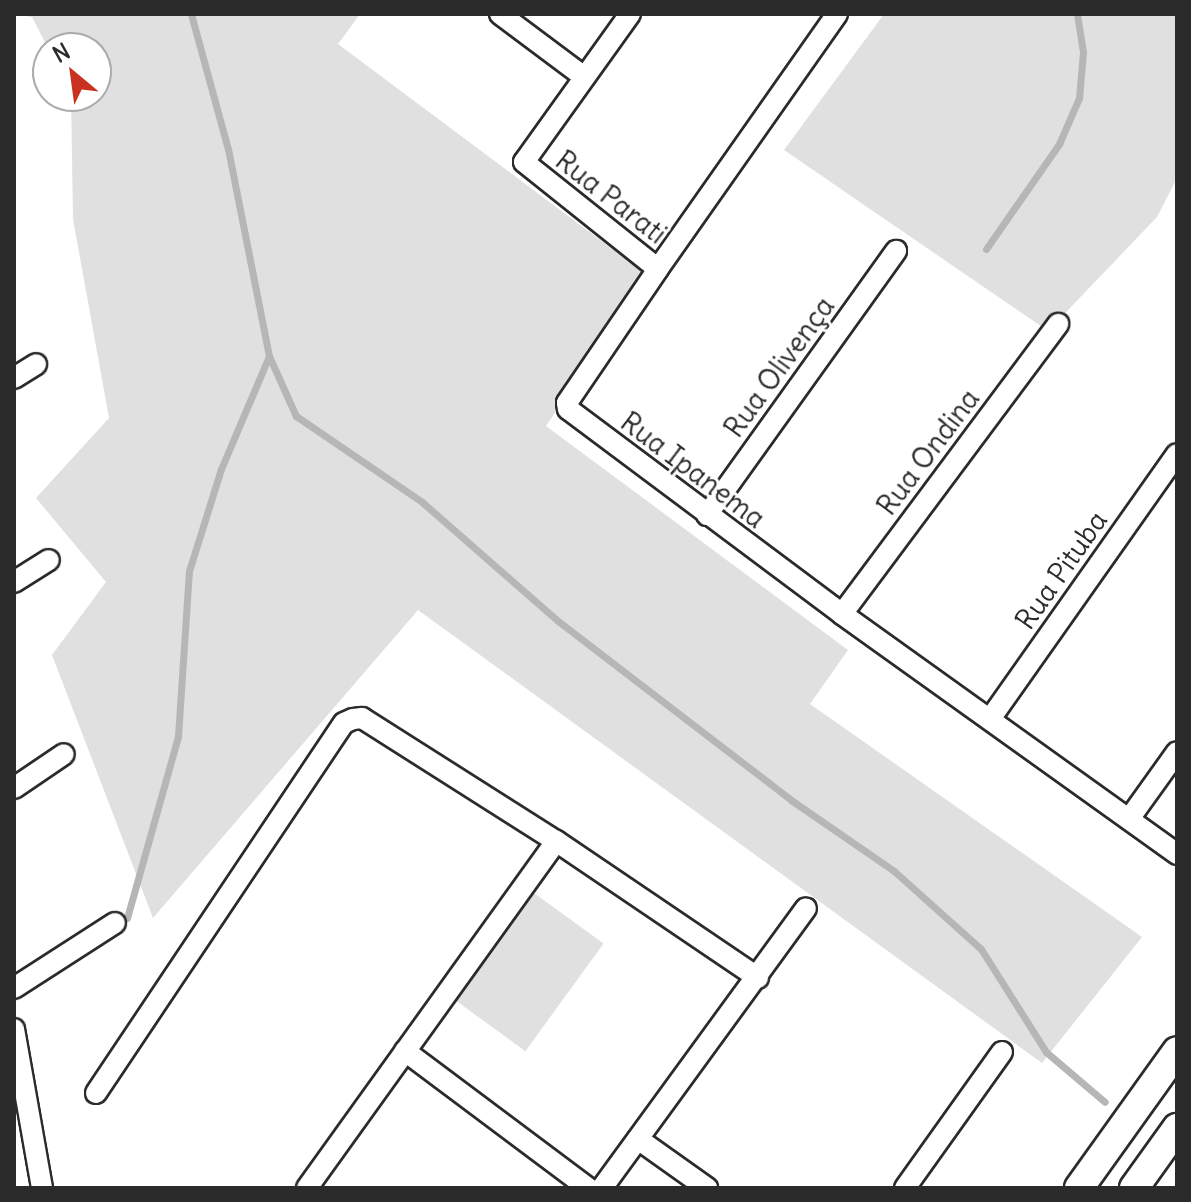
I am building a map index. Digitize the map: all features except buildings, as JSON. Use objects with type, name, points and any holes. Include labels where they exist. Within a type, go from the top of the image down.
[{"type":"street","points":[[500,14],[583,76]]},
{"type":"street","name":"Rua Parati","points":[[630,14],[524,162],[658,269]]},
{"type":"street","name":"Rua Ipanema","points":[[837,14],[658,269],[567,403],[568,409],[842,614],[1177,854]]},
{"type":"street","name":"Rua Olivença","points":[[707,515],[896,251]]},
{"type":"street","name":"Rua Ondina","points":[[842,614],[1058,324]]},
{"type":"street","points":[[14,378],[36,364]]},
{"type":"street","name":"Rua Pituba","points":[[990,719],[1177,454]]},
{"type":"street","points":[[14,582],[49,560]]},
{"type":"street","points":[[96,1093],[344,723],[353,719],[362,718],[556,841],[758,978]]},
{"type":"street","points":[[1129,819],[1177,752]]},
{"type":"street","points":[[14,788],[64,754]]},
{"type":"street","points":[[307,1188],[556,841]]},
{"type":"street","points":[[602,1188],[758,978],[806,908]]},
{"type":"street","points":[[14,988],[115,923]]},
{"type":"street","points":[[14,1029],[42,1188]]},
{"type":"street","points":[[405,1051],[588,1188]]},
{"type":"street","points":[[1079,1188],[1177,1051]]},
{"type":"street","points":[[905,1188],[1002,1052]]},
{"type":"street","points":[[1134,1188],[1177,1128]]},
{"type":"street","points":[[638,1139],[707,1188]]},
{"type":"shaded area","points":[[14,14],[360,14],[338,44],[647,275],[546,426],[848,650],[810,704],[1142,937],[1042,1063],[418,610],[153,918],[52,655],[106,582],[36,498],[109,418],[73,219],[71,112],[112,112],[112,32],[40,32],[32,17]]},
{"type":"shaded area","points":[[884,14],[1177,14],[1177,178],[1157,217],[1048,331],[784,150]]},
{"type":"shaded area","points":[[534,893],[604,944],[525,1051],[456,1001]]},
{"type":"waterway","points":[[191,14],[228,149],[269,356],[296,416],[422,502],[558,621],[791,800],[894,871],[981,949],[1046,1052],[1105,1102]]},
{"type":"waterway","points":[[986,249],[1059,144],[1079,98],[1083,52],[1077,14]]},
{"type":"waterway","points":[[127,918],[178,736],[189,571],[221,469],[269,356]]}]
